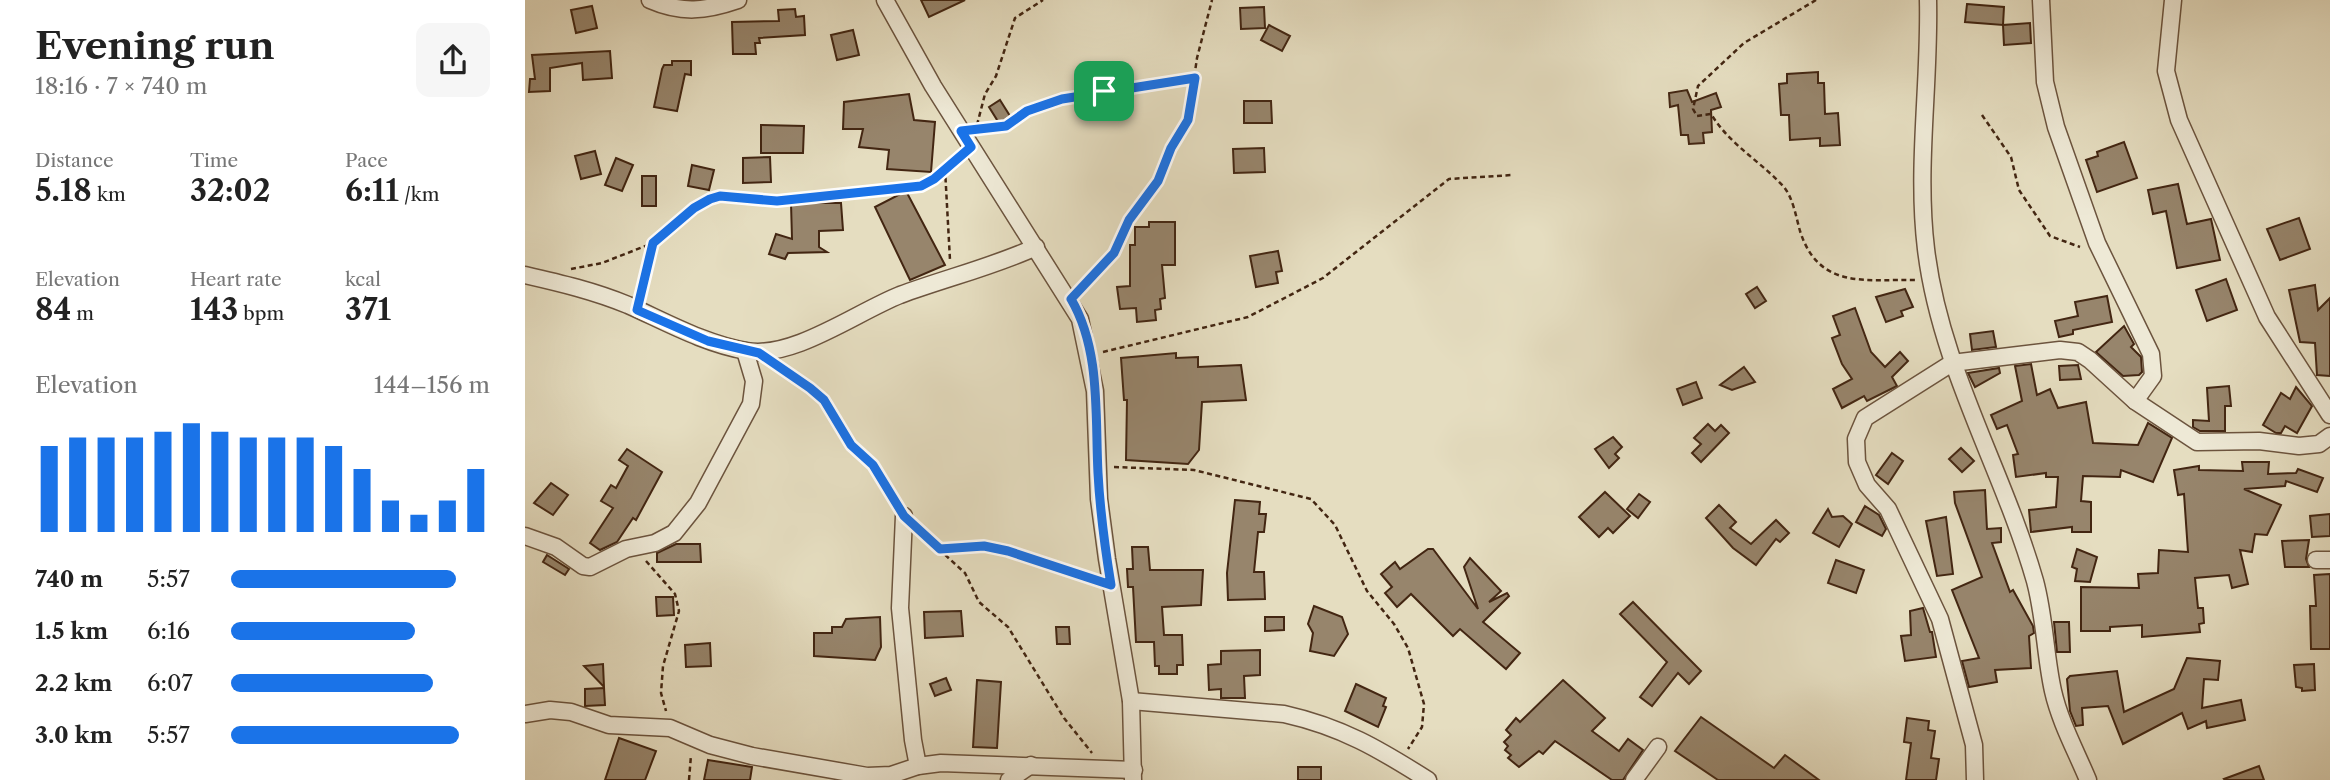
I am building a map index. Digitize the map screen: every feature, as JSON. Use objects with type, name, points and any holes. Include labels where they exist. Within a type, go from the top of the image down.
[{"type":"street","points":[[650,0],[684,11],[708,9],[739,0]]},
{"type":"street","points":[[525,714],[550,710],[571,712],[608,725],[670,728],[752,756],[867,776],[891,775],[918,766],[941,763],[1104,768],[1133,775],[1131,701],[1111,585],[1098,467],[1090,355],[1080,319],[1071,299],[971,147],[885,0]]},
{"type":"street","points":[[1929,0],[1930,50],[1923,193],[1930,280],[1952,363],[2000,482],[2035,581],[2048,642],[2055,697],[2088,780]]},
{"type":"street","points":[[2041,0],[2045,82],[2056,127],[2097,243],[2151,354],[2153,376],[2135,401]]},
{"type":"street","points":[[2173,0],[2166,71],[2179,120],[2267,317],[2330,415]]},
{"type":"street","points":[[533,277],[594,292],[708,341],[752,352],[805,341],[863,310],[934,283],[998,265],[1037,247]]},
{"type":"street","points":[[1975,780],[1974,745],[1940,619],[1888,509],[1867,485],[1860,472],[1855,450],[1856,439],[1865,418],[1952,363],[2016,354],[2074,351],[2090,360],[2135,401],[2197,442],[2259,441],[2299,446],[2319,444],[2330,436]]},
{"type":"street","points":[[525,536],[556,547],[587,567],[600,564],[626,549],[655,543],[686,521],[746,417],[754,382],[752,352]]},
{"type":"street","points":[[904,516],[900,608],[918,766]]},
{"type":"street","points":[[1131,701],[1284,714],[1345,733],[1401,760],[1428,780]]},
{"type":"street","points":[[1635,780],[1658,747]]},
{"type":"street","points":[[1009,780],[1031,765]]},
{"type":"path","points":[[1043,0],[1015,18],[996,76],[985,94],[975,131],[1006,126],[1027,111],[1062,99],[1195,78]]},
{"type":"path","points":[[1071,299],[1114,253],[1129,220],[1158,181],[1171,148],[1188,120],[1212,0]]},
{"type":"path","points":[[1815,0],[1744,43],[1698,86],[1693,108],[1697,116],[1711,114],[1719,127],[1752,162],[1785,189],[1812,259],[1824,270],[1846,278],[1930,280]]},
{"type":"path","points":[[1982,114],[2012,159],[2019,190],[2050,236],[2081,248]]},
{"type":"path","points":[[533,277],[601,263],[653,243],[694,208],[720,196],[777,201],[921,186],[934,179],[971,147]]},
{"type":"path","points":[[934,283],[950,260],[945,169]]},
{"type":"path","points":[[1090,355],[1248,317],[1323,278],[1449,180],[1512,175]]},
{"type":"path","points":[[637,310],[653,243]]},
{"type":"path","points":[[752,352],[824,400],[851,445],[873,465],[904,516],[965,573],[979,602],[1008,627],[1064,718],[1104,768]]},
{"type":"path","points":[[1098,467],[1193,470],[1311,499],[1335,525],[1367,591],[1394,624],[1408,648],[1424,704],[1422,727],[1401,760]]},
{"type":"path","points":[[940,549],[984,546],[1008,551],[1111,585]]},
{"type":"path","points":[[637,547],[652,570],[675,594],[678,604],[679,620],[667,649],[662,682],[670,728]]},
{"type":"path","points":[[689,780],[693,738]]},
{"type":"building","points":[[921,0],[965,0],[929,17]]},
{"type":"building","points":[[1967,4],[2004,7],[2003,25],[1965,22]]},
{"type":"building","points":[[592,6],[597,28],[576,33],[571,10]]},
{"type":"building","points":[[1264,7],[1265,28],[1241,29],[1240,8]]},
{"type":"building","points":[[795,9],[796,17],[804,16],[805,35],[759,38],[760,43],[755,43],[756,54],[733,54],[732,22],[779,21],[778,10]]},
{"type":"building","points":[[2030,23],[2031,43],[2004,45],[2003,25]]},
{"type":"building","points":[[1269,25],[1290,36],[1282,51],[1261,40]]},
{"type":"building","points":[[853,30],[859,55],[837,60],[831,35]]},
{"type":"building","points":[[610,51],[612,78],[583,80],[582,63],[550,68],[550,91],[529,92],[530,79],[535,79],[532,55]]},
{"type":"building","points":[[672,61],[691,61],[691,75],[685,74],[677,111],[654,107],[662,69],[664,65],[672,65]]},
{"type":"building","points":[[1818,72],[1818,83],[1824,83],[1825,114],[1838,113],[1840,145],[1820,146],[1820,138],[1790,140],[1789,115],[1781,115],[1779,84],[1787,83],[1787,74]]},
{"type":"building","points":[[1687,90],[1692,102],[1716,93],[1721,107],[1711,110],[1712,132],[1703,133],[1704,143],[1689,144],[1688,135],[1681,135],[1678,105],[1670,107],[1669,93]]},
{"type":"building","points":[[909,94],[914,120],[935,122],[931,172],[887,169],[889,150],[859,147],[863,129],[843,129],[844,102]]},
{"type":"building","points":[[1000,100],[1010,116],[999,123],[989,107]]},
{"type":"building","points":[[1244,101],[1271,101],[1272,123],[1244,123]]},
{"type":"building","points":[[761,125],[804,126],[803,153],[761,153]]},
{"type":"building","points":[[2124,142],[2137,178],[2097,192],[2086,160],[2098,156],[2097,152]]},
{"type":"building","points":[[1264,148],[1265,172],[1234,173],[1233,149]]},
{"type":"building","points":[[595,151],[601,174],[581,179],[575,156]]},
{"type":"building","points":[[770,157],[771,182],[743,183],[743,158]]},
{"type":"building","points":[[616,158],[633,165],[622,191],[605,185]]},
{"type":"building","points":[[692,165],[714,170],[709,190],[688,186]]},
{"type":"building","points":[[642,176],[656,176],[656,206],[642,206]]},
{"type":"building","points":[[2178,184],[2187,224],[2211,219],[2220,260],[2177,268],[2166,211],[2153,214],[2148,190]]},
{"type":"building","points":[[906,191],[945,265],[910,280],[875,207]]},
{"type":"building","points":[[791,203],[841,203],[843,230],[819,231],[819,247],[827,252],[788,253],[785,259],[769,254],[776,234],[792,239]]},
{"type":"building","points":[[2299,218],[2310,249],[2280,260],[2267,229]]},
{"type":"building","points":[[1149,222],[1175,222],[1175,265],[1162,265],[1165,298],[1160,299],[1161,309],[1155,310],[1156,320],[1137,322],[1136,308],[1120,309],[1117,287],[1130,286],[1130,245],[1135,245],[1135,227],[1149,227]]},
{"type":"building","points":[[1278,251],[1282,271],[1276,272],[1278,283],[1256,287],[1250,256]]},
{"type":"building","points":[[2226,279],[2237,310],[2207,321],[2196,290]]},
{"type":"building","points":[[2315,285],[2318,310],[2330,298],[2330,376],[2317,375],[2315,343],[2300,342],[2289,290]]},
{"type":"building","points":[[1757,287],[1766,301],[1755,308],[1746,294]]},
{"type":"building","points":[[1905,289],[1913,307],[1901,311],[1903,316],[1886,322],[1876,297]]},
{"type":"building","points":[[2107,296],[2112,322],[2073,330],[2073,334],[2059,337],[2055,321],[2078,316],[2075,302]]},
{"type":"building","points":[[1855,308],[1871,352],[1885,367],[1900,352],[1908,361],[1892,377],[1897,386],[1867,401],[1864,396],[1842,408],[1833,389],[1852,379],[1842,364],[1832,338],[1840,335],[1833,316]]},
{"type":"building","points":[[2124,326],[2134,344],[2131,347],[2141,357],[2142,372],[2139,375],[2123,376],[2096,352]]},
{"type":"building","points":[[1993,331],[1996,347],[1972,350],[1970,334]]},
{"type":"building","points":[[1176,353],[1176,358],[1198,357],[1198,367],[1241,365],[1246,400],[1202,402],[1199,450],[1188,464],[1126,460],[1127,400],[1124,400],[1121,358]]},
{"type":"building","points":[[2031,364],[2037,395],[2050,389],[2058,408],[2086,402],[2093,443],[2138,445],[2148,423],[2172,438],[2153,482],[2121,470],[2120,477],[2083,476],[2081,501],[2091,502],[2091,532],[2072,532],[2072,527],[2031,532],[2029,510],[2056,507],[2058,477],[2046,477],[2046,473],[2016,477],[2013,455],[2018,454],[2007,425],[1997,429],[1991,415],[2022,401],[2015,366]]},
{"type":"building","points":[[2078,365],[2081,379],[2060,380],[2059,366]]},
{"type":"building","points":[[1744,367],[1755,382],[1732,390],[1720,385]]},
{"type":"building","points":[[1999,368],[2000,373],[1975,387],[1968,373]]},
{"type":"building","points":[[1696,382],[1702,398],[1683,405],[1677,389]]},
{"type":"building","points":[[2229,386],[2231,406],[2225,406],[2225,431],[2200,431],[2193,427],[2193,420],[2209,421],[2207,388]]},
{"type":"building","points":[[2296,387],[2312,406],[2297,433],[2285,426],[2281,433],[2276,433],[2263,425],[2281,393],[2290,399]]},
{"type":"building","points":[[1708,424],[1715,431],[1721,425],[1729,433],[1701,462],[1692,453],[1701,444],[1694,438]]},
{"type":"building","points":[[1613,437],[1622,447],[1615,454],[1619,458],[1609,468],[1595,449]]},
{"type":"building","points":[[1961,448],[1974,461],[1962,472],[1949,459]]},
{"type":"building","points":[[627,449],[662,472],[636,520],[633,518],[617,542],[600,550],[590,543],[613,508],[601,501],[611,485],[616,488],[628,466],[619,460]]},
{"type":"building","points":[[1892,453],[1903,461],[1888,484],[1876,475]]},
{"type":"building","points":[[2242,462],[2269,462],[2268,474],[2296,473],[2298,469],[2323,478],[2317,492],[2286,481],[2285,486],[2244,489],[2281,505],[2267,535],[2255,534],[2252,552],[2240,550],[2248,584],[2232,588],[2229,575],[2195,578],[2198,608],[2203,608],[2204,623],[2199,624],[2200,632],[2142,637],[2142,625],[2110,627],[2110,631],[2081,631],[2081,587],[2139,588],[2138,574],[2158,573],[2159,550],[2188,552],[2184,494],[2178,495],[2174,470],[2199,466],[2199,470],[2243,471]]},
{"type":"building","points":[[551,483],[568,495],[553,515],[534,503]]},
{"type":"building","points":[[1985,490],[1987,529],[2001,528],[2001,542],[1992,543],[2010,592],[2013,590],[2033,626],[2034,633],[2029,636],[2031,668],[1995,670],[1997,682],[1969,687],[1962,661],[1979,658],[1952,590],[1982,577],[1955,503],[1954,492]]},
{"type":"building","points":[[1605,492],[1630,516],[1613,533],[1608,528],[1599,537],[1579,517]]},
{"type":"building","points":[[1639,494],[1650,502],[1638,518],[1627,509]]},
{"type":"building","points":[[1235,500],[1260,502],[1259,514],[1266,514],[1264,532],[1258,532],[1254,572],[1264,572],[1265,599],[1228,600],[1227,573]]},
{"type":"building","points":[[1719,505],[1736,522],[1730,528],[1751,544],[1776,520],[1789,533],[1780,542],[1776,539],[1756,565],[1733,548],[1706,518]]},
{"type":"building","points":[[1865,506],[1879,515],[1886,529],[1882,536],[1856,522]]},
{"type":"building","points":[[1828,509],[1832,517],[1843,516],[1852,524],[1839,547],[1813,533]]},
{"type":"building","points":[[2330,514],[2330,536],[2312,537],[2310,516]]},
{"type":"building","points":[[1946,517],[1953,574],[1937,576],[1926,521]]},
{"type":"building","points":[[2309,540],[2306,559],[2309,567],[2285,567],[2282,541]]},
{"type":"building","points":[[676,544],[700,544],[701,562],[657,562],[657,553]]},
{"type":"building","points":[[1132,547],[1148,547],[1150,570],[1203,570],[1201,605],[1162,607],[1164,635],[1182,635],[1183,665],[1177,665],[1177,674],[1159,674],[1159,666],[1155,666],[1154,642],[1136,642],[1133,587],[1128,587],[1127,569],[1133,569]]},
{"type":"building","points":[[1428,549],[1433,549],[1478,609],[1464,567],[1470,558],[1501,591],[1489,602],[1507,593],[1509,596],[1483,622],[1520,653],[1506,669],[1460,629],[1453,636],[1411,594],[1397,607],[1385,593],[1392,587],[1381,574],[1395,562],[1400,569]]},
{"type":"building","points":[[2077,549],[2097,557],[2090,582],[2075,581],[2077,569],[2072,567]]},
{"type":"building","points":[[547,555],[569,569],[565,575],[543,562]]},
{"type":"building","points":[[1836,560],[1864,570],[1856,593],[1828,583]]},
{"type":"building","points":[[2330,574],[2330,649],[2311,649],[2310,606],[2316,606],[2314,575]]},
{"type":"building","points":[[656,597],[673,597],[674,615],[657,616]]},
{"type":"building","points":[[1633,602],[1701,671],[1689,684],[1678,673],[1652,706],[1640,697],[1667,662],[1620,614]]},
{"type":"building","points":[[1314,606],[1342,617],[1348,634],[1334,656],[1310,651],[1313,633],[1308,624]]},
{"type":"building","points":[[1923,608],[1932,632],[1936,657],[1905,661],[1901,636],[1911,635],[1910,611]]},
{"type":"building","points":[[961,611],[963,636],[925,638],[924,612]]},
{"type":"building","points":[[880,617],[881,647],[875,660],[814,656],[814,633],[832,633],[832,627],[842,627],[846,619]]},
{"type":"building","points":[[1265,617],[1284,617],[1284,630],[1265,631]]},
{"type":"building","points":[[2054,622],[2069,622],[2070,652],[2057,652]]},
{"type":"building","points":[[1056,627],[1069,627],[1070,644],[1057,644]]},
{"type":"building","points":[[710,643],[711,666],[686,667],[685,645]]},
{"type":"building","points":[[1260,650],[1260,675],[1244,676],[1245,698],[1221,698],[1221,689],[1209,690],[1208,665],[1221,664],[1221,651]]},
{"type":"building","points":[[2187,658],[2220,661],[2218,680],[2204,679],[2202,708],[2241,700],[2245,720],[2207,728],[2206,721],[2188,729],[2182,713],[2123,744],[2108,706],[2082,708],[2083,725],[2076,726],[2070,711],[2067,679],[2070,676],[2117,671],[2124,712],[2174,689]]},
{"type":"building","points":[[603,664],[604,687],[584,666]]},
{"type":"building","points":[[2314,664],[2315,690],[2302,691],[2302,688],[2296,687],[2294,665]]},
{"type":"building","points":[[946,678],[951,690],[935,696],[930,684]]},
{"type":"building","points":[[977,680],[1001,682],[997,748],[973,747]]},
{"type":"building","points":[[1563,680],[1605,718],[1592,731],[1619,751],[1628,739],[1643,750],[1623,780],[1612,780],[1555,741],[1543,754],[1539,751],[1519,767],[1508,758],[1511,755],[1505,750],[1508,746],[1504,742],[1511,735],[1506,730],[1516,718],[1520,722]]},
{"type":"building","points":[[1356,684],[1386,698],[1383,706],[1386,707],[1378,727],[1345,711]]},
{"type":"building","points":[[604,688],[605,705],[585,706],[585,689]]},
{"type":"building","points":[[1701,717],[1774,768],[1785,755],[1819,780],[1718,780],[1675,751]]},
{"type":"building","points":[[1907,718],[1929,721],[1928,730],[1935,731],[1931,758],[1939,759],[1936,780],[1906,780],[1911,743],[1904,742]]},
{"type":"building","points":[[619,738],[656,751],[645,780],[605,780]]},
{"type":"building","points":[[708,760],[752,767],[750,780],[704,780]]},
{"type":"building","points":[[2259,766],[2264,780],[2224,779]]},
{"type":"building","points":[[1298,767],[1321,767],[1321,780],[1298,780]]},
{"type":"route","points":[[1195,78],[1188,120],[1171,148],[1158,181],[1129,220],[1114,253],[1071,299],[1077,310],[1090,355],[1095,391],[1099,499],[1111,585],[1008,551],[984,546],[940,549],[904,516],[873,465],[851,445],[824,400],[810,388],[759,353],[708,341],[637,310],[653,243],[694,208],[710,199],[720,196],[777,201],[921,186],[934,179],[971,147],[961,131],[1006,126],[1027,111],[1062,99],[1104,91],[1195,78]]}]
